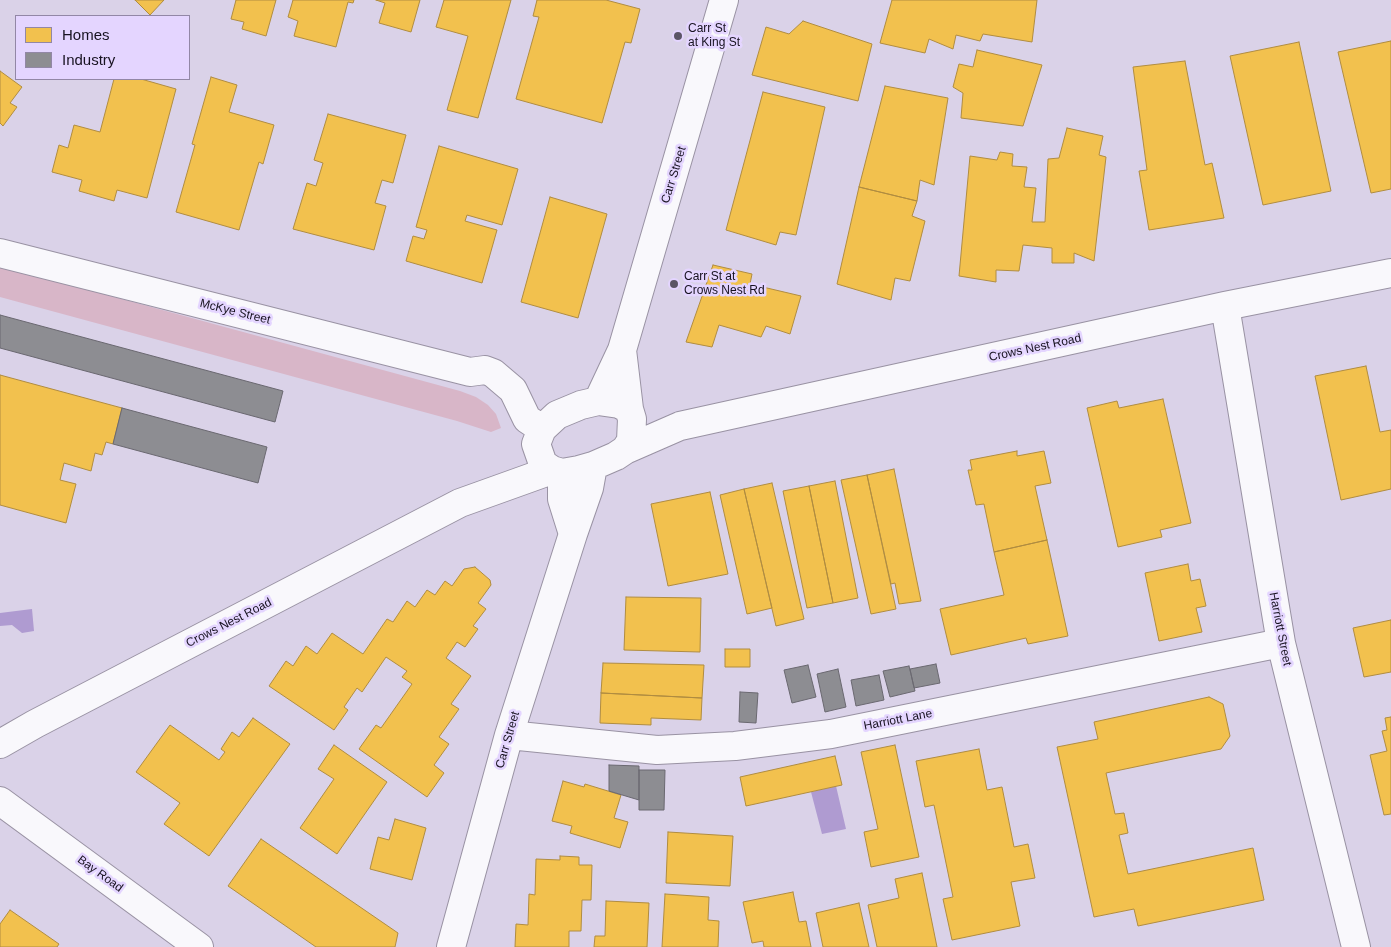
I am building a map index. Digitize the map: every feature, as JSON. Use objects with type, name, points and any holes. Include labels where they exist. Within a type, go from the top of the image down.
[{"type":"street","name":"Carr Street","points":[[598,402],[622,350],[724,0]]},
{"type":"street","name":"McKye Street","points":[[0,253],[470,372],[485,370],[493,373],[513,390],[546,454]]},
{"type":"street","name":"Crows Nest Road","points":[[625,450],[680,426],[1225,306],[1391,274]]},
{"type":"street","name":"Harriott Street","points":[[1225,306],[1282,643],[1356,947]]},
{"type":"street","name":"Carr Street","points":[[622,350],[630,414]]},
{"type":"street","points":[[546,454],[592,466],[607,460],[625,450],[631,441],[630,414],[619,404],[598,402],[581,405],[557,415],[546,454],[573,534]]},
{"type":"street","name":"Crows Nest Road","points":[[630,414],[680,426]]},
{"type":"street","name":"Crows Nest Road","points":[[0,744],[460,503],[546,454]]},
{"type":"street","name":"Carr Street","points":[[451,947],[509,735],[589,488],[592,466]]},
{"type":"street","name":"Harriott Lane","points":[[509,735],[657,750],[735,746],[831,734],[1282,643]]},
{"type":"street","name":"Bay Road","points":[[0,801],[199,947]]},
{"type":"shaded area","points":[[0,264],[30,274],[460,391],[476,397],[488,405],[496,414],[501,428],[491,432],[457,421],[0,297]]},
{"type":"shaded area","points":[[32,609],[34,631],[22,633],[12,625],[0,626],[0,613]]},
{"type":"shaded area","points":[[836,786],[846,829],[822,834],[811,792]]},
{"type":"building: Homes","points":[[135,0],[164,0],[150,15]]},
{"type":"building: Homes","points":[[236,0],[276,0],[266,36],[242,29],[244,22],[231,19]]},
{"type":"building: Homes","points":[[293,0],[354,0],[353,3],[348,2],[336,47],[294,36],[298,21],[288,17]]},
{"type":"building: Homes","points":[[376,0],[420,0],[411,32],[379,23],[385,3]]},
{"type":"building: Homes","points":[[444,0],[511,0],[478,118],[447,110],[468,36],[436,27]]},
{"type":"building: Homes","points":[[537,0],[606,0],[640,9],[631,43],[625,42],[602,123],[516,99],[539,17],[533,16]]},
{"type":"building: Homes","points":[[892,0],[1037,0],[1032,42],[983,34],[980,41],[956,35],[953,49],[929,39],[925,53],[880,43]]},
{"type":"building: Homes","points":[[803,21],[872,44],[858,101],[752,75],[766,27],[789,34]]},
{"type":"building: Homes","points":[[1391,41],[1391,189],[1371,193],[1338,52]]},
{"type":"building: Homes","points":[[1299,42],[1331,191],[1263,205],[1230,56]]},
{"type":"building: Homes","points":[[977,50],[1042,65],[1023,126],[961,118],[963,93],[953,87],[959,64],[973,67]]},
{"type":"building: Homes","points":[[1185,61],[1205,165],[1212,163],[1224,218],[1149,230],[1139,171],[1147,170],[1133,67]]},
{"type":"building: Homes","points":[[0,71],[22,87],[10,103],[17,107],[3,126],[0,123]]},
{"type":"building: Homes","points":[[211,77],[237,85],[229,112],[274,125],[263,164],[259,162],[239,230],[176,212],[195,145],[192,144]]},
{"type":"building: Homes","points":[[114,80],[144,80],[176,89],[147,198],[117,190],[114,201],[79,191],[82,180],[52,172],[59,145],[68,148],[74,125],[100,132]]},
{"type":"building: Homes","points":[[885,86],[948,98],[934,185],[920,180],[917,201],[859,187]]},
{"type":"building: Homes","points":[[763,92],[825,107],[796,235],[780,232],[776,245],[726,230]]},
{"type":"building: Homes","points":[[328,114],[406,135],[393,183],[382,180],[375,203],[386,206],[374,250],[293,229],[307,183],[316,186],[323,163],[314,160]]},
{"type":"building: Homes","points":[[1067,128],[1103,136],[1099,155],[1106,157],[1094,261],[1074,253],[1074,263],[1052,263],[1052,248],[1023,245],[1019,271],[996,270],[996,282],[959,276],[970,156],[997,160],[1000,152],[1013,154],[1012,166],[1027,167],[1024,187],[1036,188],[1032,222],[1045,222],[1048,159],[1059,158]]},
{"type":"building: Homes","points":[[439,146],[518,169],[502,225],[467,215],[465,221],[497,230],[482,283],[406,261],[413,236],[424,239],[427,230],[416,227]]},
{"type":"building: Homes","points":[[859,187],[917,201],[912,216],[925,221],[910,281],[895,278],[891,300],[837,284]]},
{"type":"building: Homes","points":[[550,197],[607,214],[578,318],[521,302]]},
{"type":"building: Homes","points":[[713,265],[752,274],[750,284],[801,296],[790,334],[766,326],[761,337],[719,325],[712,347],[686,342]]},
{"type":"building: Homes","points":[[1366,366],[1380,432],[1391,430],[1391,489],[1341,500],[1315,376]]},
{"type":"building: Homes","points":[[0,375],[122,408],[113,444],[106,442],[102,455],[95,453],[91,471],[64,463],[60,480],[76,484],[66,523],[0,505]]},
{"type":"building: Homes","points":[[1163,399],[1191,523],[1160,530],[1162,537],[1118,547],[1087,408],[1117,401],[1119,408]]},
{"type":"building: Homes","points":[[1017,451],[1017,456],[1044,451],[1051,483],[1035,486],[1047,540],[994,552],[984,504],[976,505],[968,470],[972,470],[970,460]]},
{"type":"building: Homes","points":[[894,469],[921,601],[899,604],[895,583],[891,584],[867,475]]},
{"type":"building: Homes","points":[[867,475],[896,609],[871,614],[841,480]]},
{"type":"building: Homes","points":[[835,481],[858,598],[833,603],[809,486]]},
{"type":"building: Homes","points":[[772,483],[804,619],[776,626],[744,489]]},
{"type":"building: Homes","points":[[809,486],[833,603],[807,608],[783,491]]},
{"type":"building: Homes","points":[[744,489],[772,608],[747,614],[720,495]]},
{"type":"building: Homes","points":[[710,492],[728,574],[668,586],[651,504]]},
{"type":"building: Homes","points":[[1047,540],[1068,636],[1028,644],[1026,638],[951,655],[940,609],[1004,595],[994,552]]},
{"type":"building: Homes","points":[[1188,564],[1191,581],[1200,579],[1206,606],[1196,608],[1202,632],[1159,641],[1145,573]]},
{"type":"building: Homes","points":[[475,567],[490,580],[491,585],[478,603],[486,609],[473,626],[478,629],[465,647],[457,642],[446,658],[471,676],[451,704],[459,709],[439,737],[449,744],[434,765],[444,773],[427,797],[359,749],[376,725],[381,728],[412,684],[402,677],[407,671],[386,657],[362,692],[357,688],[344,707],[348,710],[334,730],[269,686],[286,661],[293,666],[306,646],[317,654],[332,633],[363,654],[387,619],[393,622],[407,601],[415,607],[427,590],[435,595],[445,581],[452,586],[464,569]]},
{"type":"building: Homes","points":[[626,597],[701,598],[700,652],[624,650]]},
{"type":"building: Homes","points":[[1391,620],[1391,672],[1364,677],[1353,628]]},
{"type":"building: Homes","points":[[725,649],[750,649],[750,667],[725,667]]},
{"type":"building: Homes","points":[[603,663],[704,665],[702,698],[601,693]]},
{"type":"building: Homes","points":[[601,693],[702,698],[701,720],[651,718],[651,725],[600,723]]},
{"type":"building: Homes","points":[[1209,697],[1223,704],[1230,736],[1221,749],[1106,773],[1115,814],[1124,813],[1128,833],[1119,835],[1128,874],[1253,848],[1264,900],[1138,926],[1134,909],[1094,917],[1057,747],[1098,739],[1094,722]]},
{"type":"building: Homes","points":[[1391,717],[1391,814],[1384,815],[1370,755],[1387,751],[1382,731],[1387,730],[1385,718]]},
{"type":"building: Homes","points":[[253,718],[290,744],[209,856],[164,824],[180,803],[136,772],[170,725],[219,760],[225,752],[221,749],[232,732],[239,737]]},
{"type":"building: Homes","points":[[334,745],[387,782],[337,854],[300,828],[334,779],[318,769]]},
{"type":"building: Homes","points":[[895,745],[919,857],[871,867],[864,832],[878,829],[861,752]]},
{"type":"building: Homes","points":[[979,749],[987,790],[1002,787],[1014,847],[1028,844],[1035,878],[1011,882],[1020,926],[952,940],[943,899],[953,897],[934,805],[925,807],[916,761]]},
{"type":"building: Homes","points":[[835,756],[842,785],[746,806],[740,777]]},
{"type":"building: Homes","points":[[563,781],[584,787],[585,784],[621,795],[614,818],[628,822],[620,848],[570,833],[572,826],[552,821]]},
{"type":"building: Homes","points":[[395,819],[426,828],[412,880],[370,869],[378,837],[389,840]]},
{"type":"building: Homes","points":[[668,832],[733,836],[730,886],[666,883]]},
{"type":"building: Homes","points":[[261,839],[398,933],[395,947],[316,947],[228,886]]},
{"type":"building: Homes","points":[[560,856],[579,857],[579,865],[592,865],[591,900],[582,900],[581,931],[569,931],[569,947],[515,947],[516,924],[528,925],[529,894],[535,895],[536,859],[560,860]]},
{"type":"building: Homes","points":[[922,873],[937,947],[877,947],[868,905],[899,898],[895,879]]},
{"type":"building: Homes","points":[[793,892],[799,922],[806,921],[811,947],[764,947],[763,941],[752,943],[743,902]]},
{"type":"building: Homes","points":[[665,894],[709,897],[708,920],[719,921],[718,947],[662,947]]},
{"type":"building: Homes","points":[[606,901],[649,903],[647,947],[594,947],[595,936],[605,936]]},
{"type":"building: Homes","points":[[859,903],[869,947],[823,947],[816,913]]},
{"type":"building: Homes","points":[[10,910],[59,944],[57,947],[0,947],[0,924]]},
{"type":"building: Industry","points":[[0,315],[283,391],[275,422],[0,348]]},
{"type":"building: Industry","points":[[122,408],[267,447],[258,483],[113,444]]},
{"type":"building: Industry","points":[[936,664],[940,683],[914,688],[910,669]]},
{"type":"building: Industry","points":[[808,665],[816,697],[792,703],[784,670]]},
{"type":"building: Industry","points":[[909,666],[915,691],[890,697],[883,671]]},
{"type":"building: Industry","points":[[838,669],[846,707],[825,712],[817,674]]},
{"type":"building: Industry","points":[[879,675],[884,700],[856,706],[851,680]]},
{"type":"building: Industry","points":[[740,692],[758,693],[756,723],[739,722]]},
{"type":"building: Industry","points":[[609,765],[639,766],[639,800],[609,791]]},
{"type":"building: Industry","points":[[639,770],[665,770],[664,810],[639,810]]},
{"type":"place","name":"Carr St at King St","points":[[678,36]]},
{"type":"place","name":"Carr St at Crows Nest Rd","points":[[674,284]]}]
